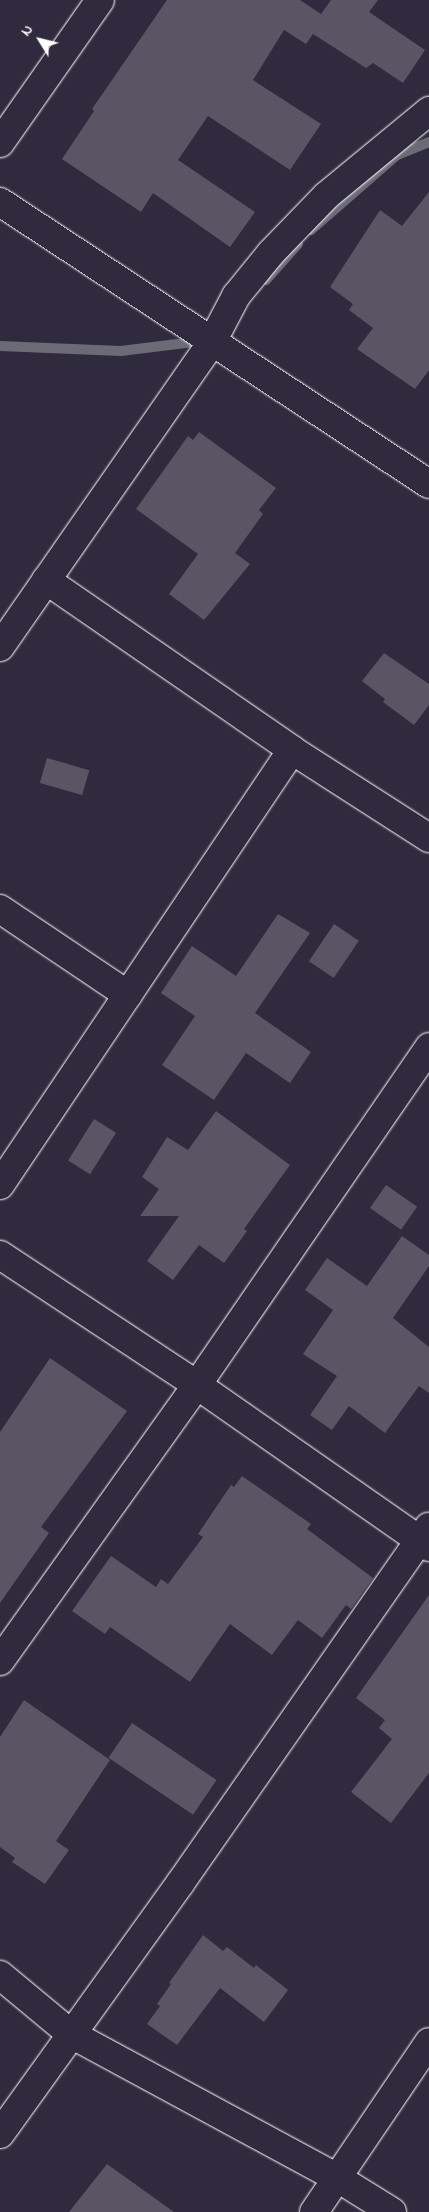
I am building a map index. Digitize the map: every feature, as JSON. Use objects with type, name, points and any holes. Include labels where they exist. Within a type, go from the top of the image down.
[{"type":"street","points":[[0,143],[100,0]]},
{"type":"street","points":[[0,646],[213,340],[236,296],[270,253],[367,160],[424,124]]},
{"type":"street","points":[[0,202],[213,340],[429,484]]},
{"type":"street","points":[[46,580],[292,750],[429,838]]},
{"type":"street","points":[[0,1184],[292,750]]},
{"type":"street","points":[[0,909],[128,995]]},
{"type":"street","points":[[0,1661],[197,1385],[429,1047]]},
{"type":"street","points":[[0,1255],[426,1538],[0,2134]]},
{"type":"street","points":[[0,1975],[71,2034],[336,2177],[392,2212]]},
{"type":"street","points":[[314,2212],[429,2042]]},
{"type":"building","points":[[167,0],[300,0],[321,14],[331,0],[378,0],[369,12],[425,50],[403,83],[373,63],[366,68],[313,34],[306,44],[284,30],[253,80],[321,124],[290,170],[208,116],[178,160],[255,212],[230,247],[153,193],[141,212],[62,159],[94,111],[92,109]]},
{"type":"building","points":[[429,192],[429,370],[415,389],[357,349],[373,328],[349,310],[353,304],[330,287],[380,210],[402,226]]},
{"type":"building","points":[[199,432],[276,488],[259,510],[263,514],[235,553],[250,564],[204,620],[169,594],[198,554],[136,509],[188,436],[193,440]]},
{"type":"building","points":[[384,653],[429,684],[429,705],[414,725],[383,702],[385,699],[362,681]]},
{"type":"building","points":[[47,758],[89,770],[82,795],[40,783]]},
{"type":"building","points":[[278,914],[310,933],[255,1013],[311,1052],[290,1083],[246,1053],[214,1100],[162,1065],[195,1016],[161,993],[192,946],[236,976]]},
{"type":"building","points":[[334,924],[359,941],[334,978],[309,961]]},
{"type":"building","points":[[216,1111],[290,1165],[244,1229],[247,1231],[224,1263],[199,1245],[173,1280],[147,1261],[179,1216],[140,1216],[159,1189],[142,1177],[167,1137],[188,1150]]},
{"type":"building","points":[[94,1119],[116,1133],[90,1174],[68,1161]]},
{"type":"building","points":[[386,1185],[417,1207],[401,1230],[370,1208]]},
{"type":"building","points":[[402,1236],[429,1255],[429,1266],[393,1318],[429,1347],[429,1393],[419,1386],[385,1433],[349,1406],[332,1430],[310,1415],[337,1376],[303,1354],[333,1310],[305,1290],[327,1258],[367,1286]]},
{"type":"building","points":[[50,1358],[127,1411],[41,1527],[49,1533],[0,1603],[0,1432]]},
{"type":"building","points":[[242,1476],[311,1524],[307,1529],[373,1578],[351,1609],[346,1605],[322,1638],[298,1620],[272,1655],[230,1624],[190,1682],[110,1627],[105,1634],[72,1611],[111,1556],[156,1587],[161,1579],[168,1584],[203,1537],[198,1534],[231,1485],[234,1487]]},
{"type":"building","points":[[429,1595],[429,1773],[391,1823],[351,1792],[392,1739],[379,1728],[385,1720],[356,1698]]},
{"type":"building","points":[[24,1700],[110,1760],[56,1841],[69,1850],[45,1884],[12,1862],[15,1858],[0,1847],[0,1737]]},
{"type":"building","points":[[132,1723],[217,1780],[193,1815],[109,1758]]},
{"type":"building","points":[[203,1935],[223,1951],[227,1947],[254,1968],[256,1965],[288,1990],[264,2022],[220,1988],[177,2045],[147,2024],[160,2006],[157,2004],[171,1984],[169,1983]]},
{"type":"building","points":[[107,2164],[174,2212],[69,2212]]},
{"type":"waterway","points":[[311,230],[397,155],[429,142]]},
{"type":"waterway","points":[[266,280],[298,244]]},
{"type":"waterway","points":[[0,346],[121,351],[201,341]]}]
